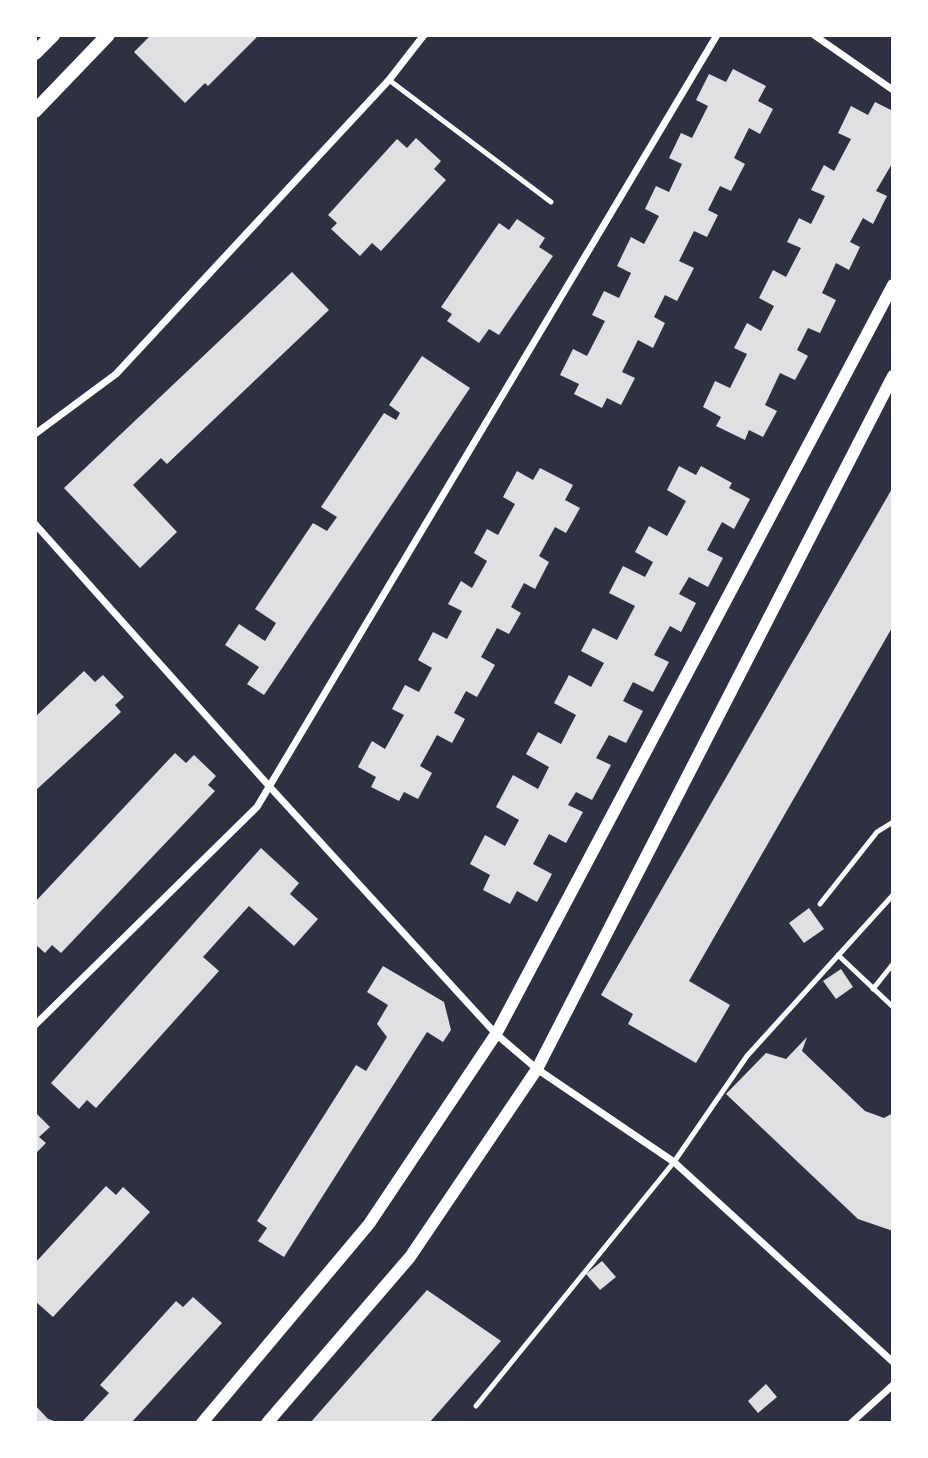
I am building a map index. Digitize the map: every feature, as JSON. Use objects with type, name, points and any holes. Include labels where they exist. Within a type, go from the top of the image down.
[{"type":"main road","points":[[35,53],[53,35]]},
{"type":"main road","points":[[35,111],[108,35]]},
{"type":"street","points":[[35,434],[116,374],[388,80],[424,35]]},
{"type":"street","points":[[35,1025],[257,807],[717,35]]},
{"type":"street","points":[[814,35],[893,90]]},
{"type":"street","points":[[202,1423],[369,1224],[495,1034],[893,285]]},
{"type":"street","points":[[267,1423],[410,1257],[537,1069],[893,376]]},
{"type":"street","points":[[35,524],[495,1034],[537,1069],[674,1162],[893,1362]]},
{"type":"street","points":[[851,1423],[893,1385]]},
{"type":"lane","points":[[388,80],[551,202]]},
{"type":"lane","points":[[820,904],[877,832],[893,822]]},
{"type":"lane","points":[[475,1406],[674,1162],[747,1056],[893,895]]},
{"type":"lane","points":[[838,955],[893,1007]]},
{"type":"lane","points":[[873,989],[893,964]]},
{"type":"building","points":[[151,35],[259,35],[208,86],[205,83],[185,103],[134,52]]},
{"type":"building","points":[[733,69],[766,86],[758,101],[773,109],[760,134],[749,128],[734,158],[745,164],[731,191],[720,186],[708,210],[718,215],[707,237],[694,231],[679,261],[694,268],[677,301],[665,295],[654,317],[665,323],[653,348],[638,340],[622,372],[635,378],[621,405],[607,398],[602,408],[574,394],[579,384],[560,375],[573,349],[587,356],[605,321],[592,315],[604,291],[619,298],[631,273],[617,266],[631,237],[644,244],[659,216],[645,209],[656,186],[669,192],[682,164],[669,158],[681,133],[692,138],[708,106],[696,100],[709,74],[726,82]]},
{"type":"building","points":[[875,102],[893,111],[893,162],[876,191],[887,196],[873,224],[863,218],[850,242],[860,247],[849,270],[836,263],[822,293],[836,300],[820,333],[808,328],[797,350],[808,356],[795,380],[780,373],[765,405],[777,411],[763,437],[749,430],[745,440],[716,426],[721,417],[703,407],[715,381],[730,388],[747,354],[734,348],[747,323],[761,331],[774,306],[759,298],[773,270],[786,277],[801,248],[787,242],[799,218],[811,224],[825,196],[811,190],[824,165],[834,171],[851,139],[838,133],[851,106],[868,115]]},
{"type":"building","points":[[416,138],[441,161],[434,169],[446,180],[381,251],[372,243],[360,256],[331,229],[337,223],[328,215],[397,139],[407,148]]},
{"type":"building","points":[[517,219],[545,238],[539,247],[553,256],[499,335],[489,329],[479,343],[447,321],[452,314],[441,307],[499,223],[509,230]]},
{"type":"building","points":[[292,272],[329,310],[167,464],[161,458],[133,485],[177,532],[140,568],[64,488]]},
{"type":"building","points":[[422,356],[470,388],[264,695],[247,684],[259,667],[225,645],[239,624],[265,641],[276,623],[255,609],[313,523],[327,531],[337,517],[321,507],[384,413],[396,420],[400,413],[389,405]]},
{"type":"building","points":[[679,466],[696,475],[701,466],[732,483],[729,488],[750,499],[734,529],[722,522],[707,550],[723,558],[708,587],[689,577],[679,594],[696,603],[681,632],[670,626],[654,655],[669,662],[653,692],[633,682],[623,701],[643,711],[626,743],[609,735],[596,758],[611,765],[592,800],[576,792],[568,805],[583,812],[566,843],[549,834],[533,864],[552,874],[537,902],[517,891],[510,904],[483,890],[490,875],[470,864],[485,835],[505,846],[519,820],[496,807],[513,775],[538,789],[549,767],[526,754],[538,732],[561,744],[576,715],[554,703],[569,675],[591,687],[604,663],[581,651],[593,628],[617,640],[635,606],[609,593],[623,566],[645,577],[653,562],[635,552],[649,526],[667,536],[686,501],[667,490]]},
{"type":"building","points":[[540,468],[573,485],[565,500],[580,508],[566,533],[555,527],[539,556],[549,562],[535,589],[524,583],[511,607],[521,613],[509,634],[497,628],[481,657],[495,665],[477,697],[466,691],[454,713],[465,719],[452,743],[437,735],[420,766],[432,773],[418,799],[404,792],[399,801],[371,787],[376,777],[358,767],[372,741],[385,749],[404,715],[392,709],[405,685],[419,692],[432,668],[418,660],[433,632],[447,639],[462,611],[448,604],[461,581],[472,588],[487,561],[474,553],[487,529],[498,535],[515,504],[503,497],[517,471],[533,480]]},
{"type":"building","points":[[893,487],[893,626],[689,981],[730,1005],[696,1063],[628,1024],[633,1014],[601,995]]},
{"type":"building","points":[[84,671],[95,682],[103,675],[124,697],[115,705],[121,712],[35,791],[35,717]]},
{"type":"building","points":[[175,753],[186,763],[194,755],[216,776],[208,785],[215,791],[61,953],[52,945],[45,953],[35,944],[35,902]]},
{"type":"building","points":[[261,848],[299,883],[290,894],[318,919],[294,946],[249,906],[203,957],[219,971],[96,1108],[87,1100],[79,1109],[51,1083]]},
{"type":"building","points":[[809,908],[824,929],[804,943],[789,923]]},
{"type":"building","points":[[383,966],[444,1002],[451,1030],[443,1042],[427,1032],[284,1257],[258,1241],[267,1228],[257,1221],[356,1065],[366,1071],[387,1037],[377,1024],[388,1005],[367,992]]},
{"type":"building","points":[[841,969],[853,987],[836,999],[823,981]]},
{"type":"building","points":[[807,1037],[802,1051],[865,1111],[884,1118],[893,1113],[893,1231],[858,1219],[726,1094],[766,1053],[786,1059]]},
{"type":"building","points":[[35,1112],[50,1127],[39,1137],[46,1143],[35,1154]]},
{"type":"building","points":[[106,1186],[116,1195],[123,1187],[150,1212],[53,1317],[35,1301],[35,1263]]},
{"type":"building","points":[[602,1261],[616,1277],[600,1290],[586,1274]]},
{"type":"building","points":[[427,1290],[501,1341],[429,1423],[310,1423]]},
{"type":"building","points":[[193,1297],[222,1323],[131,1423],[81,1423],[109,1393],[100,1385],[176,1301],[183,1307]]},
{"type":"building","points":[[766,1384],[777,1397],[758,1413],[748,1401]]},
{"type":"building","points":[[35,1405],[48,1419],[60,1423],[35,1423]]}]
